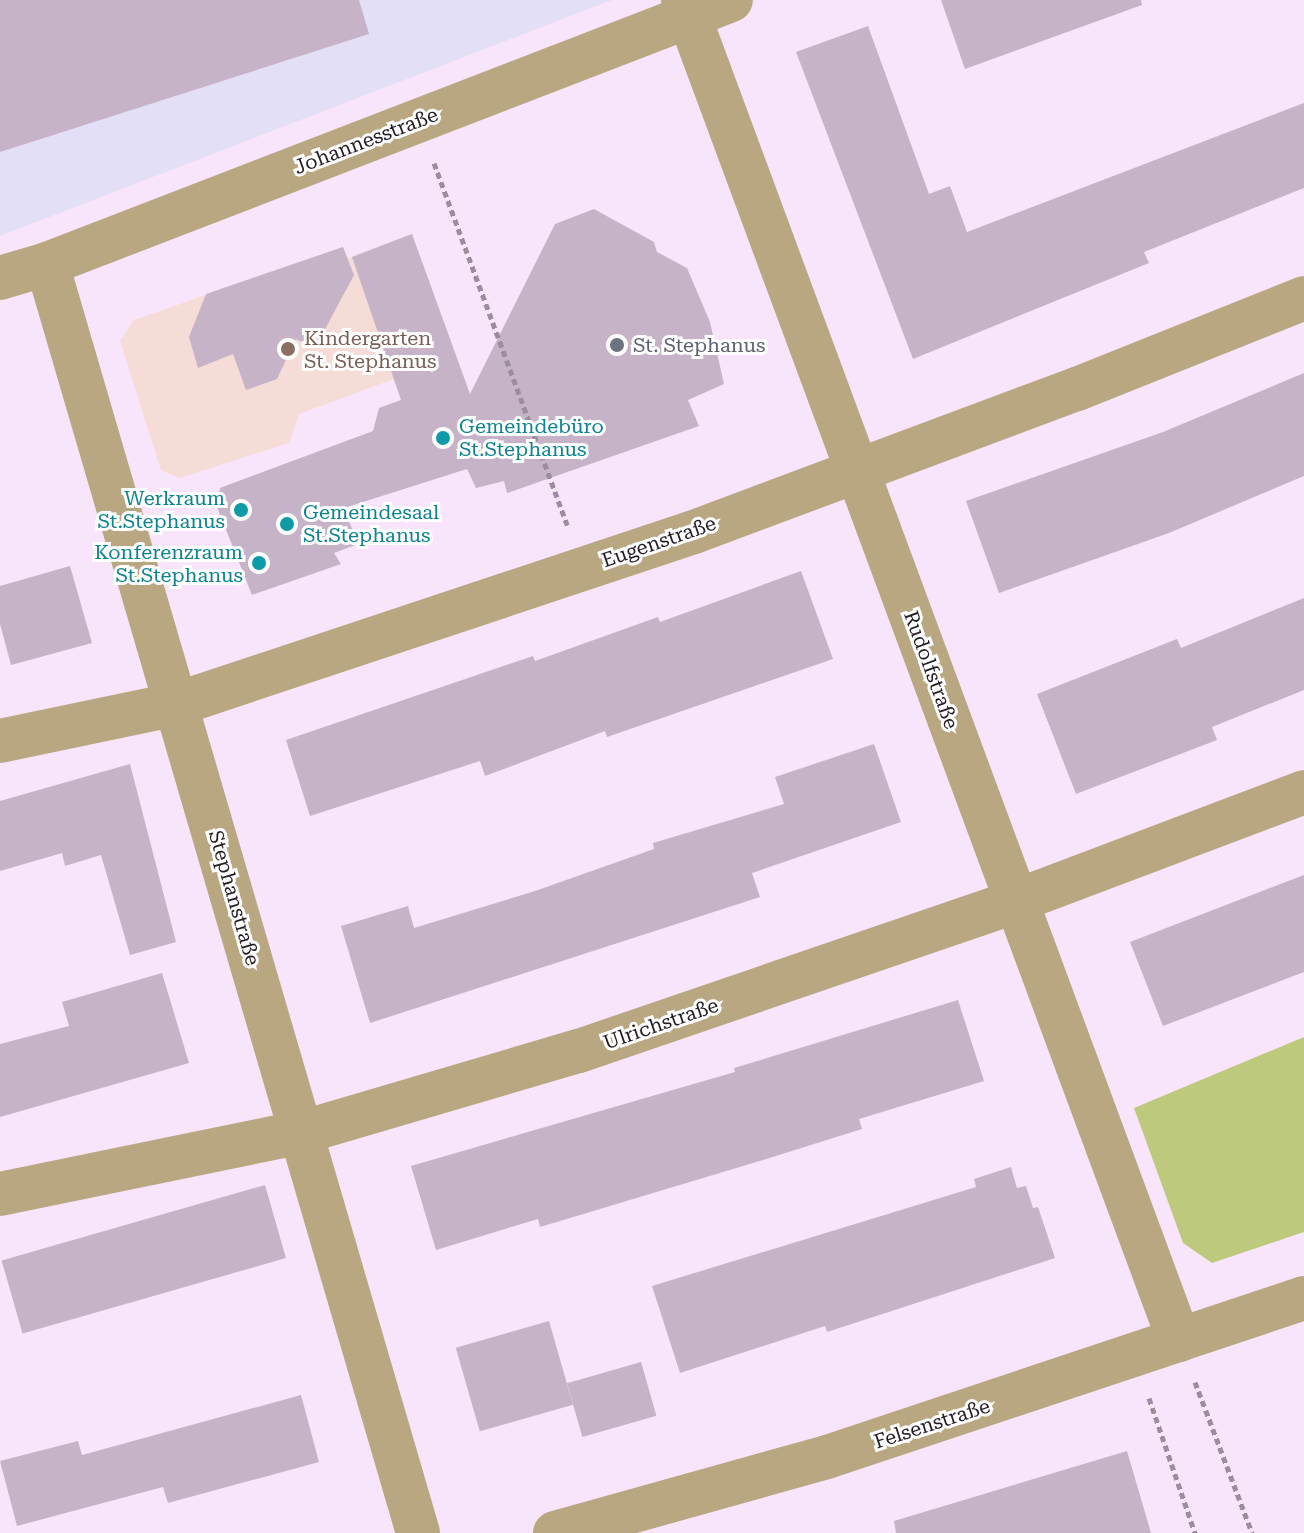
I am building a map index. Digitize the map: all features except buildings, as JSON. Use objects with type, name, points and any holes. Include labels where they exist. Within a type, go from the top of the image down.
[{"type":"street","name":"Johannesstraße","points":[[0,278],[47,264],[419,120],[686,8],[731,0]]},
{"type":"street","name":"Rudolfstraße","points":[[686,8],[1179,1340]]},
{"type":"street","name":"Stephanstraße","points":[[47,264],[418,1533]]},
{"type":"street","name":"Eugenstraße","points":[[0,741],[177,704],[858,473],[1304,298]]},
{"type":"street","name":"Ulrichstraße","points":[[0,1194],[303,1132],[579,1051],[1016,901],[1304,792]]},
{"type":"street","name":"Felsenstraße","points":[[555,1533],[827,1457],[1304,1298]]},
{"type":"path","points":[[419,120],[554,491]]},
{"type":"path","points":[[1179,1340],[1252,1533]]},
{"type":"path","points":[[1135,1355],[1195,1533]]},
{"type":"shaded area","points":[[0,0],[612,0],[0,236]]},
{"type":"shaded area","name":"Kindergarten St. Stephanus","points":[[411,234],[456,356],[299,414],[289,443],[180,478],[161,470],[120,341],[134,320],[343,247],[348,258]]},
{"type":"green space","points":[[1304,1037],[1304,1232],[1212,1263],[1183,1243],[1134,1108]]},
{"type":"place","name":"St. Stephanus","points":[[617,345]]},
{"type":"place","name":"Kindergarten St. Stephanus","points":[[288,349]]},
{"type":"place","name":"Gemeindebüro St.Stephanus","points":[[443,438]]},
{"type":"place","name":"Werkraum St.Stephanus","points":[[241,510]]},
{"type":"place","name":"Gemeindesaal St.Stephanus","points":[[287,524]]},
{"type":"place","name":"Konferenzraum St.Stephanus","points":[[259,563]]}]
